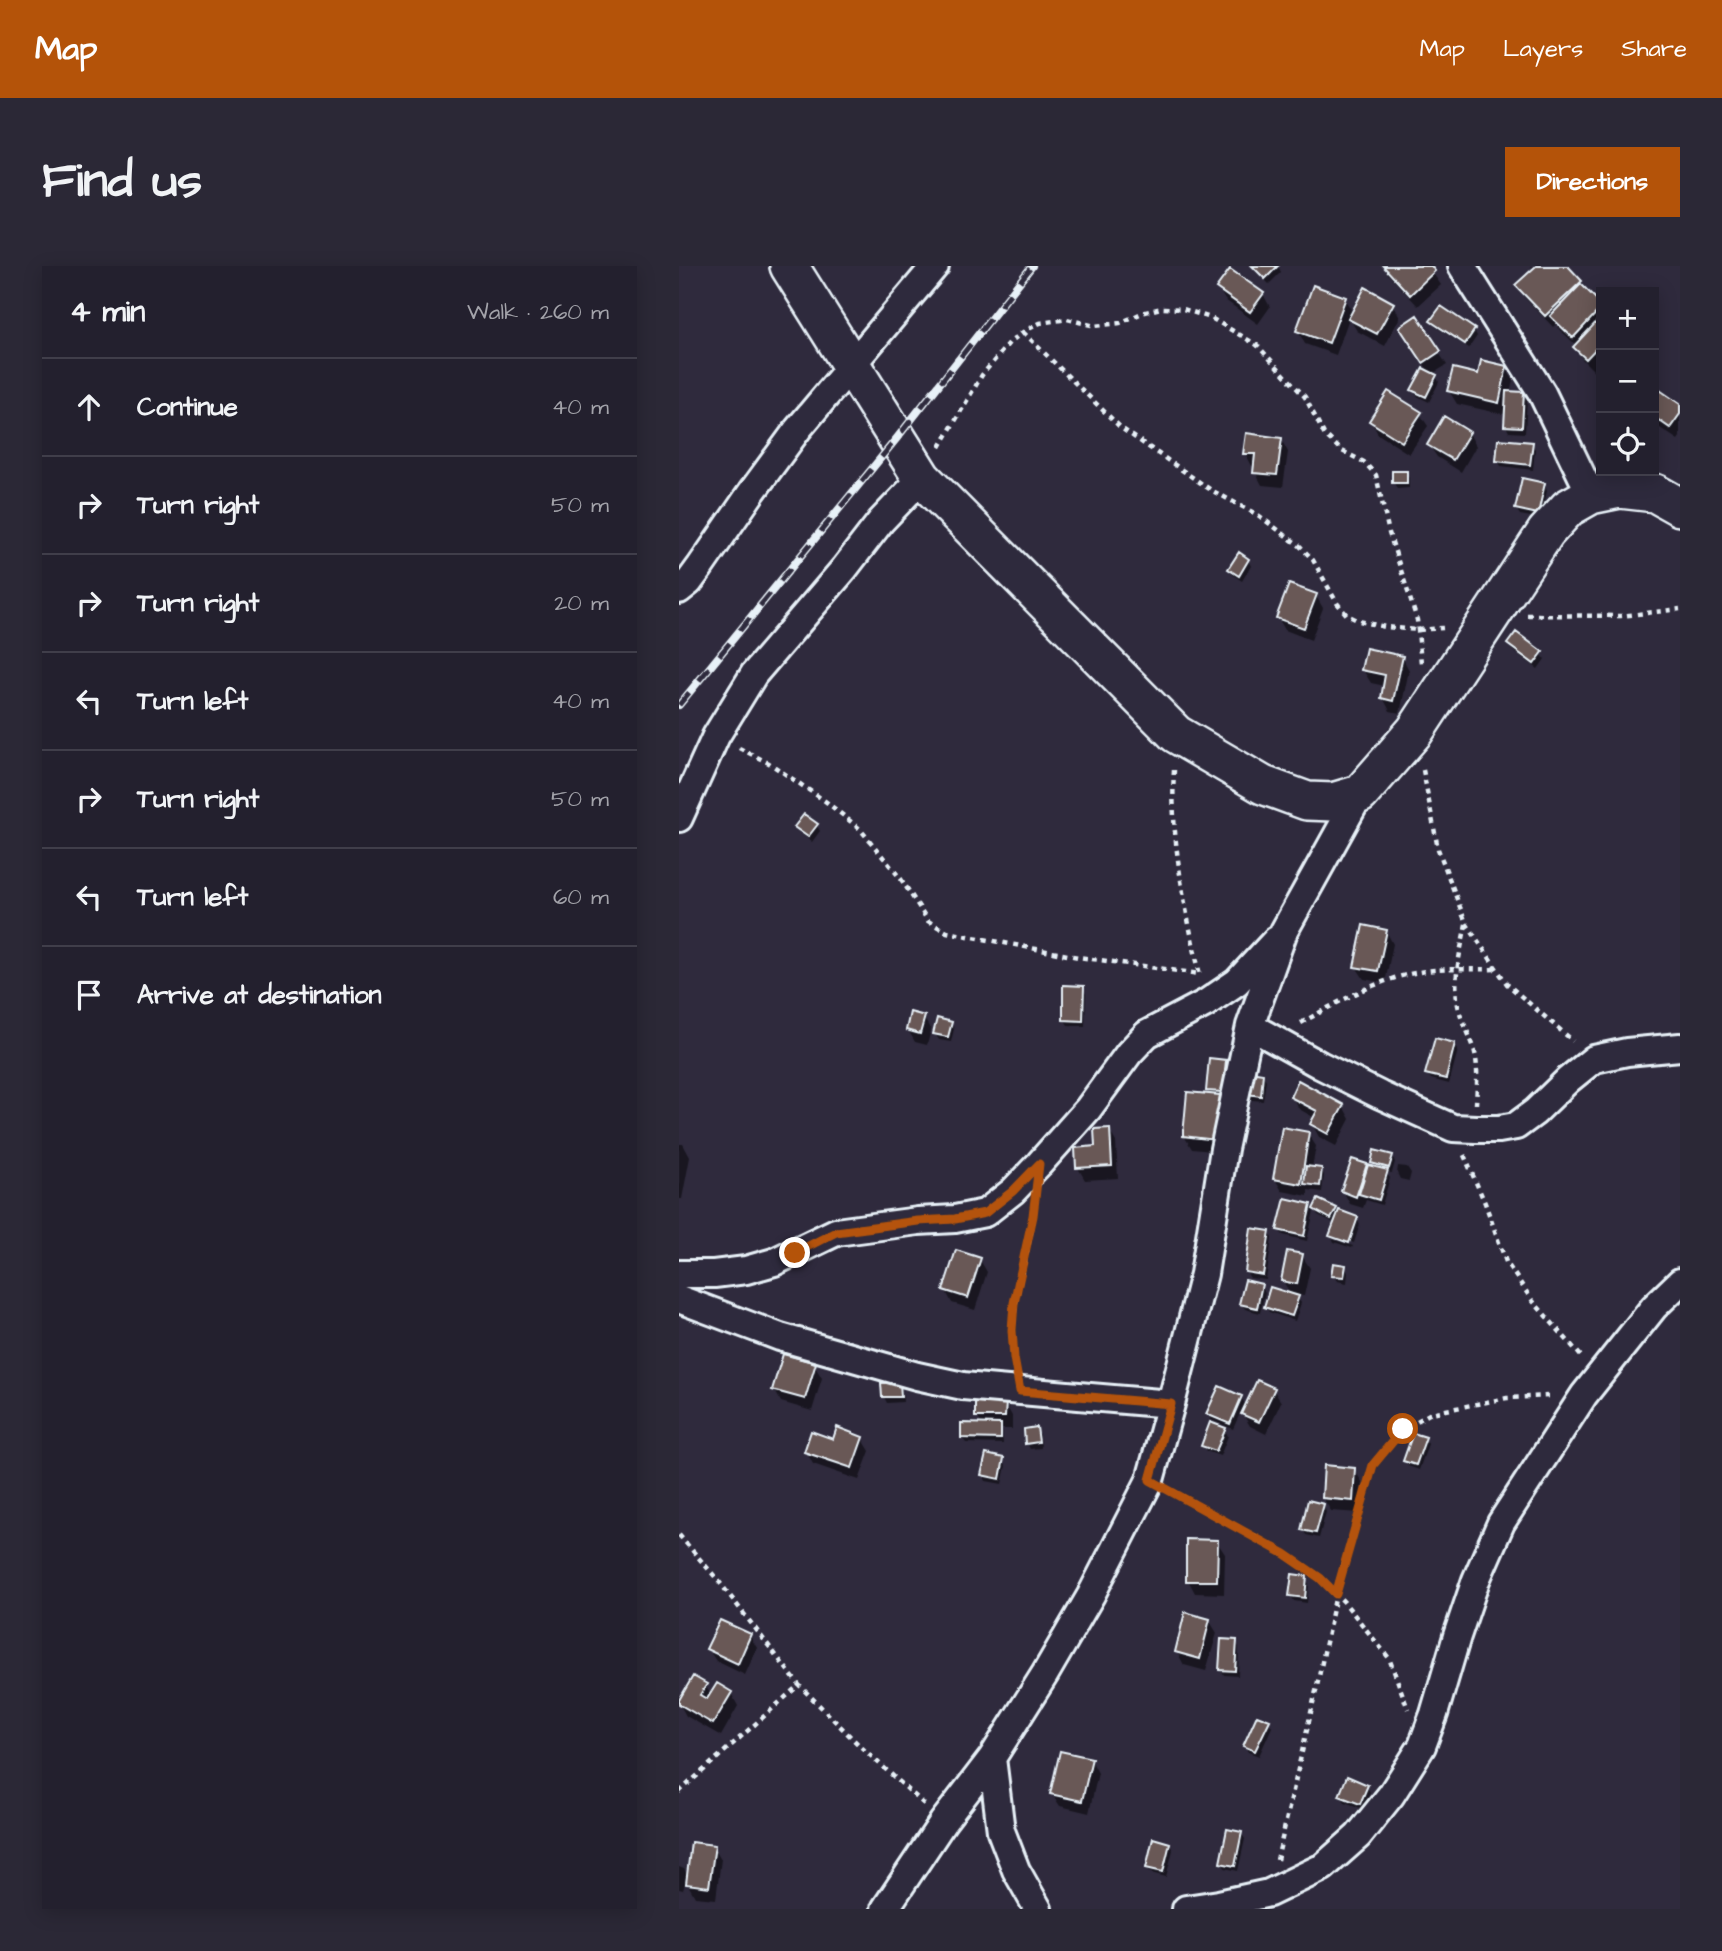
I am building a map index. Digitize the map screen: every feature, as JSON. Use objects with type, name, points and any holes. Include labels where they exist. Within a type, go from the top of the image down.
[{"type":"street","points":[[789,266],[922,478],[1176,734],[1263,785],[1307,801],[1333,802],[1360,793]]},
{"type":"street","points":[[679,590],[700,568],[798,429],[936,266]]},
{"type":"street","points":[[1462,266],[1542,393],[1591,495]]},
{"type":"street","points":[[679,818],[716,736],[754,674],[844,569],[881,521],[922,478]]},
{"type":"street","points":[[679,1274],[746,1270],[774,1262],[836,1232],[955,1219],[985,1213],[1013,1191],[1039,1164],[1088,1109],[1129,1053],[1147,1034],[1206,1003],[1237,982],[1284,931],[1360,793],[1415,732],[1546,533],[1568,508],[1591,495],[1620,489],[1655,493],[1680,507]]},
{"type":"street","points":[[885,1909],[943,1822],[992,1758],[1045,1674],[1125,1531],[1150,1480],[1204,1274],[1224,1149],[1261,1032],[1284,931]]},
{"type":"street","points":[[1261,1032],[1368,1089],[1464,1129],[1516,1126],[1594,1059],[1627,1052],[1680,1047]]},
{"type":"street","points":[[1186,1909],[1269,1892],[1322,1867],[1358,1836],[1391,1795],[1422,1746],[1476,1580],[1501,1523],[1591,1386],[1654,1307],[1680,1282]]},
{"type":"street","points":[[679,1299],[780,1337],[916,1376],[964,1386],[1171,1404]]},
{"type":"street","points":[[992,1758],[1001,1831],[1016,1870],[1038,1909]]},
{"type":"path","points":[[922,478],[982,374],[1009,343],[1023,332],[1040,323],[1067,320],[1095,326],[1120,323],[1161,308],[1183,309],[1211,318],[1257,345],[1305,397],[1324,434],[1342,451],[1364,462],[1375,475],[1389,533],[1417,620],[1421,666]]},
{"type":"path","points":[[1023,332],[1121,428],[1211,490],[1258,515],[1300,546],[1313,560],[1337,603],[1347,615],[1359,621],[1418,630],[1488,621],[1621,616],[1680,609]]},
{"type":"path","points":[[1415,732],[1438,849],[1466,923],[1507,984],[1594,1059]]},
{"type":"path","points":[[1176,734],[1173,823],[1185,906],[1206,1003]]},
{"type":"path","points":[[716,736],[769,763],[825,801],[860,829],[901,879],[928,920],[947,932],[1079,957],[1200,974]]},
{"type":"path","points":[[1269,1892],[1336,1594],[1373,1465],[1403,1429],[1431,1413],[1507,1398],[1591,1386],[1506,1262],[1485,1203],[1464,1129],[1477,1065],[1457,998],[1457,970],[1466,923]]},
{"type":"path","points":[[1261,1032],[1402,976],[1427,971],[1497,969]]},
{"type":"path","points":[[1020,1391],[1013,1339],[1014,1303],[1033,1216],[1039,1164]]},
{"type":"path","points":[[1150,1480],[1285,1554],[1320,1578],[1389,1658],[1422,1746]]},
{"type":"path","points":[[679,1535],[717,1579],[799,1685],[860,1746],[943,1822]]},
{"type":"path","points":[[679,1791],[799,1685]]},
{"type":"building","points":[[1252,266],[1278,266],[1265,279]]},
{"type":"building","points":[[1383,266],[1431,266],[1435,271],[1410,295]]},
{"type":"building","points":[[1536,266],[1568,266],[1582,281],[1545,316],[1515,285]]},
{"type":"building","points":[[1230,269],[1264,293],[1250,312],[1216,288]]},
{"type":"building","points":[[1581,284],[1596,299],[1596,313],[1573,338],[1550,316]]},
{"type":"building","points":[[1313,285],[1346,297],[1329,343],[1296,331]]},
{"type":"building","points":[[1365,287],[1394,303],[1377,334],[1348,319]]},
{"type":"building","points":[[1441,306],[1475,329],[1465,344],[1430,321]]},
{"type":"building","points":[[1417,315],[1441,351],[1423,363],[1399,327]]},
{"type":"building","points":[[1596,322],[1596,348],[1586,359],[1573,347]]},
{"type":"building","points":[[1481,360],[1507,366],[1499,403],[1447,391],[1453,368],[1478,374]]},
{"type":"building","points":[[1423,368],[1437,375],[1426,397],[1411,390]]},
{"type":"building","points":[[1659,389],[1680,404],[1680,414],[1670,428],[1659,420]]},
{"type":"building","points":[[1388,391],[1422,412],[1402,442],[1369,421]]},
{"type":"building","points":[[1506,391],[1524,392],[1522,427],[1504,426]]},
{"type":"building","points":[[1444,416],[1470,432],[1453,460],[1427,445]]},
{"type":"building","points":[[1246,433],[1282,438],[1277,475],[1253,473],[1255,454],[1243,454]]},
{"type":"building","points":[[1498,439],[1533,442],[1530,465],[1496,461]]},
{"type":"building","points":[[1392,471],[1407,471],[1407,483],[1392,483]]},
{"type":"building","points":[[1522,478],[1545,483],[1538,514],[1515,509]]},
{"type":"building","points":[[1239,552],[1249,559],[1239,576],[1228,569]]},
{"type":"building","points":[[1289,584],[1317,594],[1304,628],[1276,618]]},
{"type":"building","points":[[1516,632],[1543,652],[1534,664],[1507,644]]},
{"type":"building","points":[[1366,648],[1403,656],[1393,701],[1381,698],[1385,675],[1361,670]]},
{"type":"building","points":[[804,814],[818,824],[808,837],[794,827]]},
{"type":"building","points":[[1363,925],[1387,930],[1378,971],[1354,967]]},
{"type":"building","points":[[1063,985],[1084,986],[1083,1021],[1063,1020]]},
{"type":"building","points":[[910,1012],[925,1016],[920,1034],[906,1030]]},
{"type":"building","points":[[937,1018],[952,1022],[948,1037],[933,1034]]},
{"type":"building","points":[[1435,1038],[1455,1043],[1446,1079],[1425,1074]]},
{"type":"building","points":[[1209,1058],[1226,1060],[1223,1092],[1206,1091]]},
{"type":"building","points":[[1250,1071],[1263,1073],[1261,1096],[1247,1094]]},
{"type":"building","points":[[1298,1080],[1344,1105],[1328,1134],[1310,1124],[1317,1111],[1290,1097]]},
{"type":"building","points":[[1187,1092],[1220,1095],[1216,1140],[1183,1136]]},
{"type":"building","points":[[1282,1127],[1309,1132],[1301,1184],[1273,1179]]},
{"type":"building","points":[[1110,1128],[1112,1166],[1076,1168],[1075,1148],[1095,1146],[1094,1129]]},
{"type":"building","points":[[1374,1150],[1393,1155],[1389,1168],[1371,1163]]},
{"type":"building","points":[[1352,1159],[1367,1164],[1356,1197],[1341,1191]]},
{"type":"building","points":[[1368,1165],[1388,1170],[1379,1200],[1359,1194]]},
{"type":"building","points":[[1306,1166],[1322,1168],[1320,1186],[1304,1184]]},
{"type":"building","points":[[1285,1198],[1311,1204],[1304,1236],[1277,1230]]},
{"type":"building","points":[[1318,1199],[1337,1208],[1331,1219],[1313,1209]]},
{"type":"building","points":[[1339,1210],[1358,1217],[1349,1243],[1329,1236]]},
{"type":"building","points":[[1251,1228],[1270,1231],[1263,1275],[1245,1272]]},
{"type":"building","points":[[956,1250],[981,1258],[968,1298],[943,1290]]},
{"type":"building","points":[[1287,1251],[1303,1254],[1297,1284],[1281,1281]]},
{"type":"building","points":[[1333,1263],[1346,1265],[1344,1277],[1331,1276]]},
{"type":"building","points":[[1245,1280],[1262,1284],[1257,1308],[1239,1304]]},
{"type":"building","points":[[1270,1287],[1299,1296],[1292,1316],[1264,1307]]},
{"type":"building","points":[[783,1354],[816,1363],[805,1399],[772,1390]]},
{"type":"building","points":[[1257,1380],[1275,1388],[1259,1422],[1241,1414]]},
{"type":"building","points":[[900,1382],[901,1397],[882,1397],[881,1383]]},
{"type":"building","points":[[1219,1386],[1242,1396],[1230,1424],[1206,1414]]},
{"type":"building","points":[[975,1401],[1006,1402],[1005,1417],[975,1417]]},
{"type":"building","points":[[1210,1422],[1226,1428],[1216,1451],[1201,1446]]},
{"type":"building","points":[[961,1423],[1001,1424],[1001,1439],[961,1438]]},
{"type":"building","points":[[837,1427],[863,1437],[852,1468],[804,1452],[811,1431],[833,1439]]},
{"type":"building","points":[[1037,1427],[1039,1442],[1025,1444],[1024,1429]]},
{"type":"building","points":[[1413,1433],[1426,1437],[1416,1465],[1403,1461]]},
{"type":"building","points":[[986,1454],[1004,1458],[1000,1479],[981,1475]]},
{"type":"building","points":[[1324,1465],[1355,1468],[1353,1501],[1322,1498]]},
{"type":"building","points":[[1308,1500],[1324,1504],[1316,1533],[1301,1530]]},
{"type":"building","points":[[1186,1539],[1218,1540],[1217,1581],[1186,1581]]},
{"type":"building","points":[[1292,1574],[1307,1576],[1305,1598],[1289,1596]]},
{"type":"building","points":[[1185,1612],[1210,1619],[1200,1659],[1175,1652]]},
{"type":"building","points":[[720,1620],[751,1634],[738,1664],[706,1649]]},
{"type":"building","points":[[1221,1639],[1237,1640],[1235,1671],[1219,1670]]},
{"type":"building","points":[[693,1676],[707,1684],[700,1695],[707,1699],[717,1683],[732,1692],[713,1724],[679,1704]]},
{"type":"building","points":[[1257,1715],[1270,1720],[1255,1751],[1243,1746]]},
{"type":"building","points":[[1060,1751],[1092,1758],[1082,1801],[1050,1794]]},
{"type":"building","points":[[1347,1776],[1368,1785],[1360,1804],[1339,1796]]},
{"type":"building","points":[[1227,1829],[1242,1832],[1235,1866],[1220,1863]]},
{"type":"building","points":[[1153,1838],[1170,1843],[1163,1872],[1146,1868]]},
{"type":"building","points":[[691,1842],[715,1845],[709,1887],[686,1884]]},
{"type":"railway","points":[[679,705],[897,438],[1032,266]]},
{"type":"route","points":[[795,1253],[836,1232],[860,1227],[955,1219],[985,1213],[1013,1191],[1039,1164],[1033,1216],[1014,1303],[1012,1330],[1020,1391],[1171,1404],[1150,1480],[1285,1554],[1320,1578],[1336,1594],[1373,1465],[1403,1429]]}]
